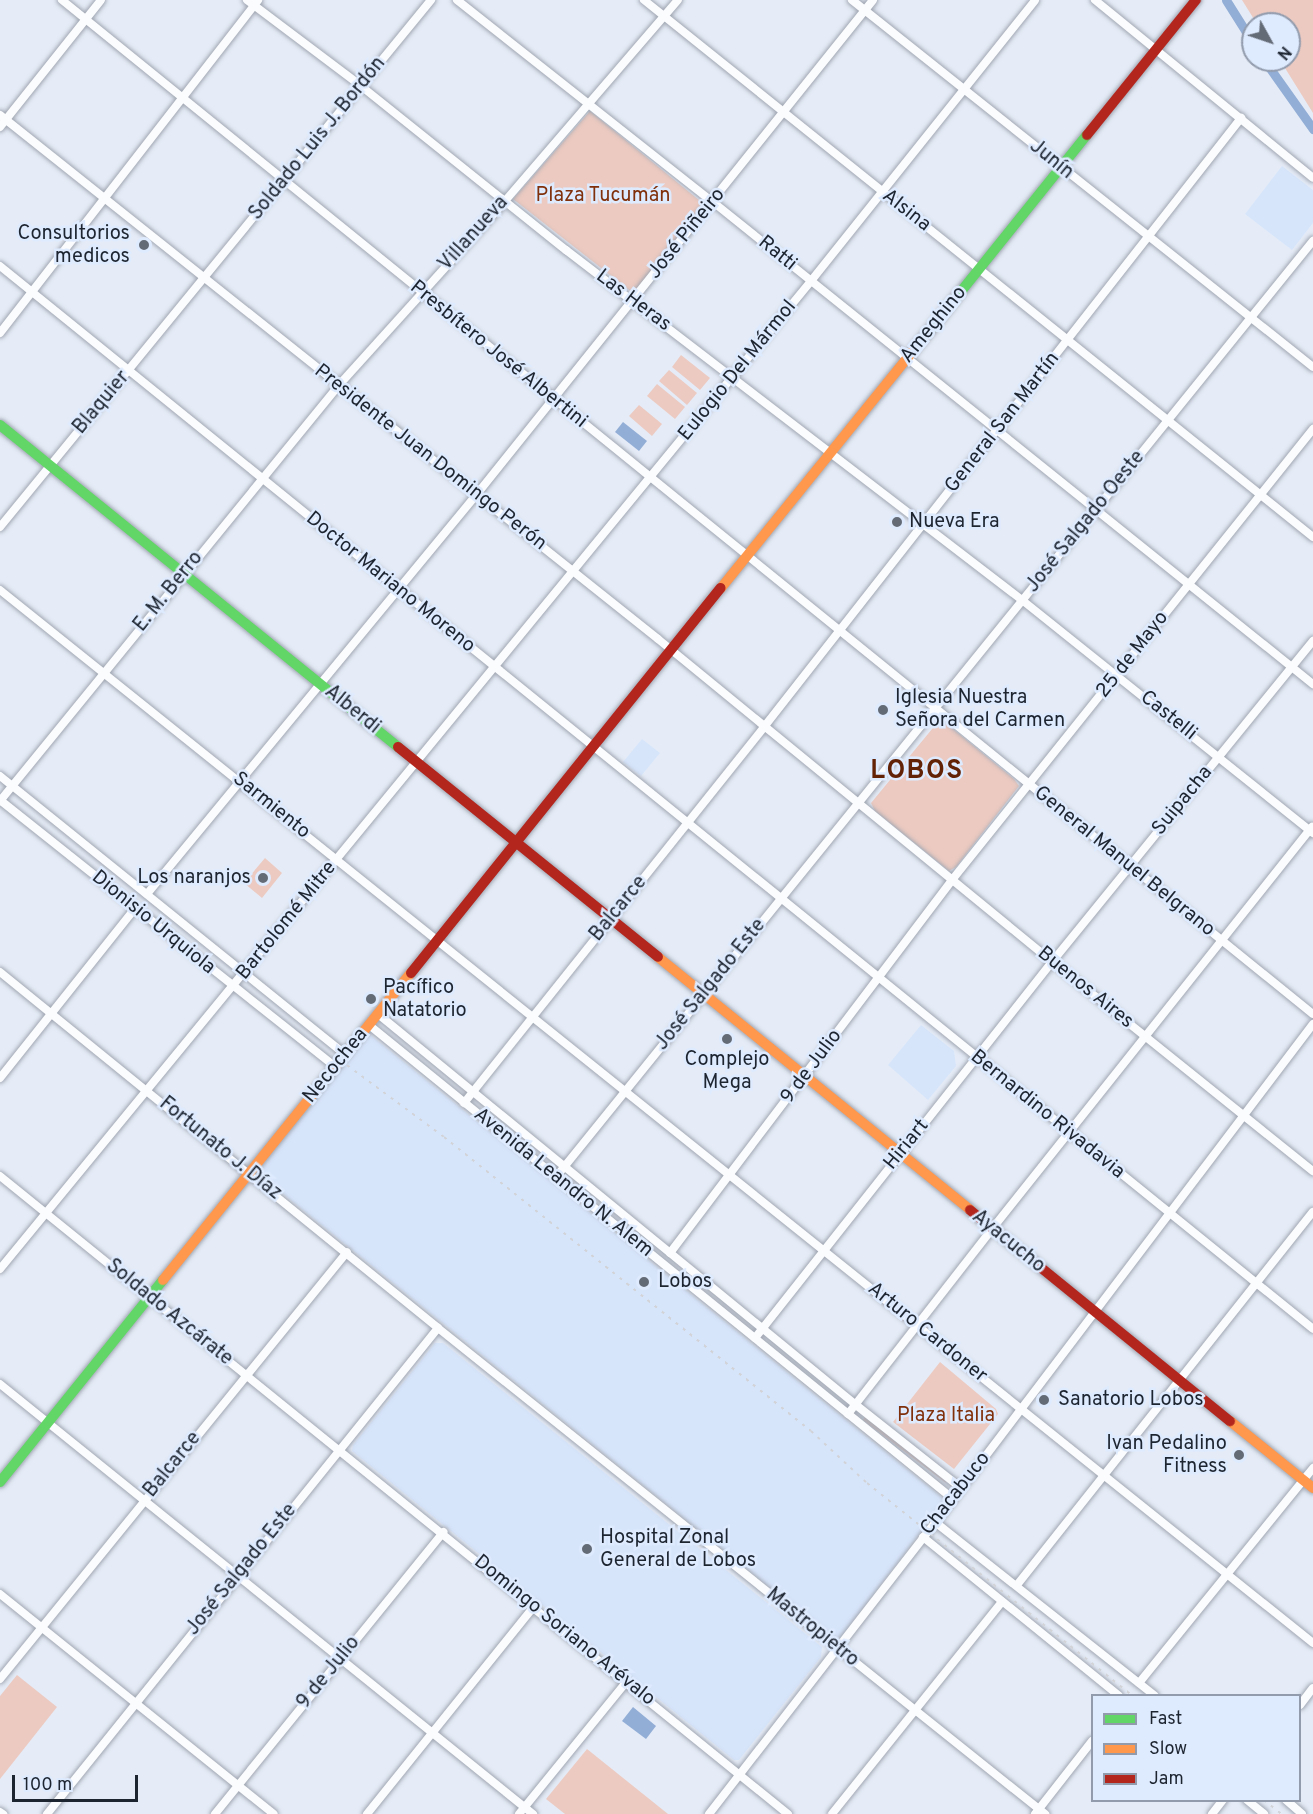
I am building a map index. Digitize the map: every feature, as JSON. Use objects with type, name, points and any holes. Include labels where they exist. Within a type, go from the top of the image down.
[{"type":"street","name":"Presbítero José Albertini","points":[[62,0],[935,710]]},
{"type":"street","points":[[0,127],[3,117],[101,0]]},
{"type":"street","name":"Soldado Luis J. Bordón","points":[[205,279],[431,0]]},
{"type":"street","name":"Ratti","points":[[457,0],[713,202],[1313,684]]},
{"type":"street","name":"Alsina","points":[[644,0],[1313,537]]},
{"type":"street","name":"Villanueva","points":[[339,385],[505,201],[678,0]]},
{"type":"street","name":"Junín","points":[[852,0],[1313,367]]},
{"type":"street","name":"José Piñeiro","points":[[147,894],[477,495],[873,0]]},
{"type":"street","name":"Eulogio Del Mármol","points":[[572,571],[811,281],[1035,0]]},
{"type":"street","points":[[1095,0],[1313,178]]},
{"type":"street","name":"Ameghino","points":[[672,650],[746,555],[1196,0]]},
{"type":"street","points":[[0,333],[106,198],[253,2]]},
{"type":"street","name":"Las Heras","points":[[253,2],[633,301],[1022,600]]},
{"type":"street","name":"Presidente Juan Domingo Perón","points":[[3,117],[672,650],[858,804]]},
{"type":"street","name":"General San Martín","points":[[764,727],[1241,118]]},
{"type":"street","name":"José Salgado Oeste","points":[[858,804],[1313,241]]},
{"type":"street","name":"Doctor Mariano Moreno","points":[[0,266],[781,900]]},
{"type":"street","name":"Blaquier","points":[[0,527],[205,279]]},
{"type":"street","name":"E. M. Berro","points":[[0,801],[260,479],[339,385]]},
{"type":"street","name":"Alberdi","points":[[0,425],[704,996]]},
{"type":"street","name":"25 de Mayo","points":[[952,880],[1313,429]]},
{"type":"street","name":"Bartolomé Mitre","points":[[0,1269],[417,763],[572,571]]},
{"type":"street","name":"Sarmiento","points":[[0,590],[240,780],[625,1091]]},
{"type":"street","name":"Castelli","points":[[1022,600],[1312,830]]},
{"type":"street","name":"Suipacha","points":[[1052,962],[1313,641]]},
{"type":"street","name":"Necochea","points":[[0,1482],[672,650]]},
{"type":"street","name":"General Manuel Belgrano","points":[[935,710],[1313,1014]]},
{"type":"street","name":"Balcarce","points":[[464,1103],[764,727]]},
{"type":"street","name":"Dionisio Urquiola","points":[[0,776],[345,1054]]},
{"type":"street","name":"Dionisio Urquiola","points":[[0,801],[334,1066]]},
{"type":"street","name":"Buenos Aires","points":[[858,804],[1144,1037],[1313,1171]]},
{"type":"street","name":"José Salgado Este","points":[[556,1177],[858,804]]},
{"type":"street","points":[[848,1414],[1221,939],[1312,830]]},
{"type":"street","name":"9 de Julio","points":[[670,1253],[952,880]]},
{"type":"street","name":"Bernardino Rivadavia","points":[[781,900],[1313,1329]]},
{"type":"street","points":[[0,1078],[135,908]]},
{"type":"street","name":"Hiriart","points":[[754,1338],[1052,962]]},
{"type":"street","name":"Fortunato J. Díaz","points":[[0,972],[438,1328]]},
{"type":"street","name":"Ayacucho","points":[[704,996],[1313,1488]]},
{"type":"street","name":"Avenida Leandro N. Alem","points":[[378,1014],[762,1329],[962,1488]]},
{"type":"street","name":"Chacabuco","points":[[709,1814],[962,1488],[1313,1024]]},
{"type":"street","name":"Avenida Leandro N. Alem","points":[[369,1025],[953,1499]]},
{"type":"street","name":"Arturo Cardoner","points":[[625,1091],[1313,1643]]},
{"type":"street","name":"Soldado Azcárate","points":[[0,1176],[339,1450]]},
{"type":"street","points":[[1017,1585],[1313,1212]]},
{"type":"street","points":[[636,1242],[645,1232]]},
{"type":"street","name":"Balcarce","points":[[0,1679],[347,1252]]},
{"type":"street","points":[[685,1281],[693,1271]]},
{"type":"street","name":"José Salgado Este","points":[[47,1814],[438,1328]]},
{"type":"street","name":"Mastropietro","points":[[438,1328],[916,1709],[1040,1812]]},
{"type":"street","points":[[0,1384],[146,1499],[432,1733],[522,1811],[533,1814]]},
{"type":"street","name":"Domingo Soriano Arévalo","points":[[339,1450],[627,1681],[788,1814]]},
{"type":"street","points":[[1139,1683],[1313,1468]]},
{"type":"street","points":[[935,1522],[1154,1694]]},
{"type":"street","name":"9 de Julio","points":[[215,1814],[443,1532]]},
{"type":"street","points":[[923,1538],[1118,1694]]},
{"type":"street","points":[[0,1594],[274,1814]]},
{"type":"street","points":[[832,1814],[1002,1602]]},
{"type":"street","points":[[367,1814],[534,1606]]},
{"type":"street","points":[[522,1811],[627,1681]]},
{"type":"street","points":[[1301,1703],[1313,1688]]},
{"type":"street","points":[[1040,1812],[1091,1742]]},
{"type":"street","points":[[1212,1814],[1221,1802]]},
{"type":"street","points":[[1249,1802],[1264,1814]]},
{"type":"street","points":[[1288,1802],[1302,1814]]},
{"type":"shaded area","points":[[1282,166],[1313,190],[1313,223],[1292,250],[1245,214]]},
{"type":"shaded area","points":[[642,739],[660,753],[641,776],[623,762]]},
{"type":"shaded area","points":[[921,1025],[954,1051],[956,1066],[928,1100],[888,1065]]},
{"type":"shaded area","points":[[368,1033],[945,1500],[837,1642],[256,1172]]},
{"type":"shaded area","name":"Hospital Zonal General de Lobos","points":[[435,1343],[443,1343],[822,1647],[821,1657],[739,1760],[734,1760],[352,1451],[353,1445]]},
{"type":"green space","points":[[1242,0],[1313,0],[1313,113],[1287,72],[1301,72],[1301,12],[1250,12]]},
{"type":"green space","name":"Plaza Tucumán","points":[[590,111],[705,205],[633,293],[513,199]]},
{"type":"green space","points":[[681,355],[710,378],[700,390],[672,367]]},
{"type":"green space","points":[[669,370],[697,393],[687,405],[659,381]]},
{"type":"green space","points":[[657,384],[685,407],[675,419],[647,396]]},
{"type":"green space","points":[[639,405],[662,424],[652,436],[629,416]]},
{"type":"green space","points":[[937,723],[947,724],[1014,779],[1019,786],[956,867],[949,871],[875,811],[871,803]]},
{"type":"green space","name":"Los naranjos","points":[[265,858],[282,873],[262,898],[244,883]]},
{"type":"green space","name":"Plaza Italia","points":[[940,1362],[996,1409],[998,1414],[954,1469],[893,1422]]},
{"type":"green space","points":[[865,1417],[945,1481],[946,1483],[863,1420]]},
{"type":"green space","points":[[17,1675],[57,1707],[0,1779],[0,1696]]},
{"type":"green space","points":[[587,1749],[668,1814],[565,1814],[546,1799]]},
{"type":"water","points":[[623,422],[647,441],[639,451],[615,432]]},
{"type":"water","points":[[633,1707],[656,1726],[646,1739],[622,1721]]},
{"type":"waterway","points":[[1226,0],[1241,24]]},
{"type":"waterway","points":[[1273,72],[1313,129]]},
{"type":"railway","points":[[340,1060],[444,1137],[811,1431],[867,1483],[1131,1694]]},
{"type":"railway","points":[[1266,1802],[1281,1814]]},
{"type":"traffic: fast","points":[[930,330],[1087,135]]},
{"type":"traffic: fast","points":[[0,425],[398,747]]},
{"type":"traffic: fast","points":[[0,1482],[163,1280]]},
{"type":"traffic: slow","points":[[721,588],[930,330]]},
{"type":"traffic: slow","points":[[658,957],[970,1210]]},
{"type":"traffic: slow","points":[[163,1280],[411,973]]},
{"type":"traffic: slow","points":[[1230,1421],[1313,1488]]},
{"type":"traffic: jam","points":[[1087,135],[1196,0]]},
{"type":"traffic: jam","points":[[411,973],[721,588]]},
{"type":"traffic: jam","points":[[398,747],[658,957]]},
{"type":"traffic: jam","points":[[970,1210],[1230,1421]]},
{"type":"place","name":"Consultorios medicos","points":[[144,245]]},
{"type":"place","name":"Nueva Era","points":[[897,522]]},
{"type":"place","name":"Iglesia Nuestra Señora del Carmen","points":[[883,710]]},
{"type":"place","name":"Los naranjos","points":[[263,878]]},
{"type":"place","name":"Pacífico Natatorio","points":[[371,999]]},
{"type":"place","name":"Complejo Mega","points":[[727,1039]]},
{"type":"place","name":"Lobos","points":[[644,1282]]},
{"type":"place","name":"Sanatorio Lobos","points":[[1044,1400]]},
{"type":"place","name":"Ivan Pedalino Fitness","points":[[1239,1455]]},
{"type":"place","name":"Hospital Zonal General de Lobos","points":[[587,1549]]},
{"type":"district","name":"LOBOS","points":[[917,772]]}]
